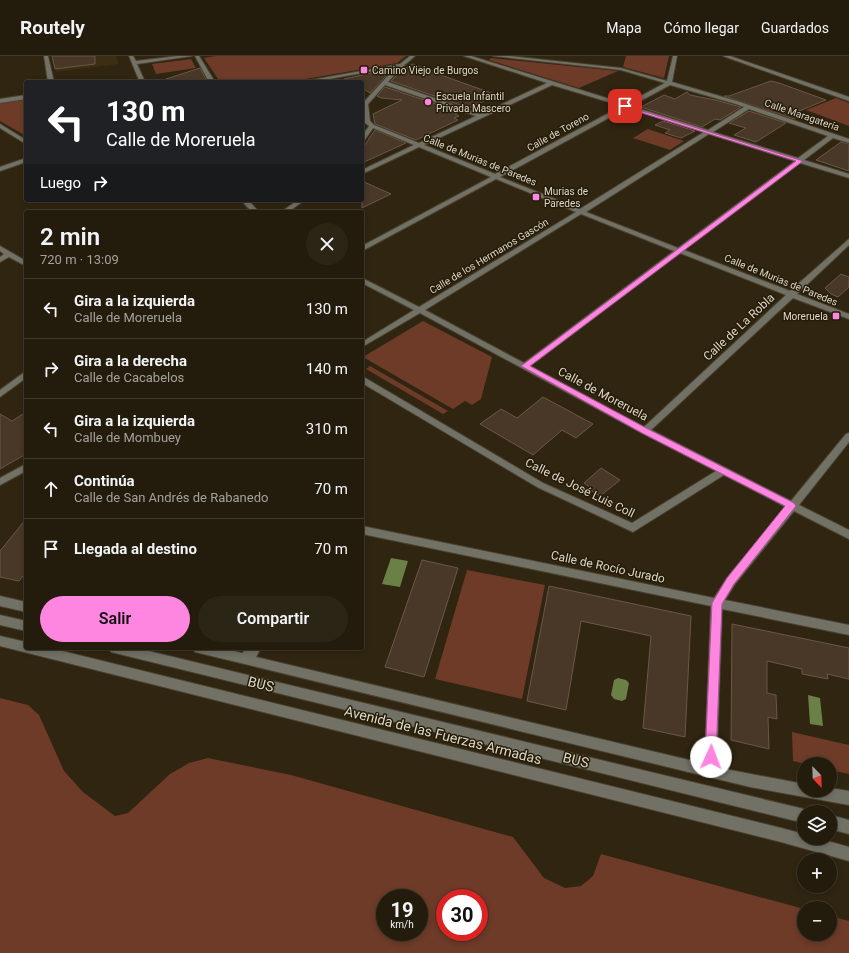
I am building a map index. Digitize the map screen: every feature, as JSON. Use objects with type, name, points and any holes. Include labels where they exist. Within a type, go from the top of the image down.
[{"type":"street","points":[[46,56],[51,80]]},
{"type":"street","points":[[131,56],[142,80]]},
{"type":"street","points":[[134,63],[190,56]]},
{"type":"street","points":[[197,56],[211,80]]},
{"type":"street","points":[[364,137],[372,126],[367,122],[364,104],[368,98],[401,65],[413,56]]},
{"type":"street","points":[[466,56],[849,176]]},
{"type":"street","name":"Calle Maragatería","points":[[495,56],[621,69],[748,106],[849,141]]},
{"type":"street","points":[[669,83],[675,56]]},
{"type":"street","points":[[725,56],[849,99]]},
{"type":"street","points":[[314,80],[401,65]]},
{"type":"street","points":[[336,76],[342,80]]},
{"type":"street","points":[[384,83],[481,116]]},
{"type":"street","points":[[364,171],[552,83]]},
{"type":"street","name":"Calle de Toreno","points":[[364,248],[669,83]]},
{"type":"street","points":[[0,101],[24,97]]},
{"type":"street","name":"Calle de los Hermanos Gascón","points":[[364,344],[581,212],[708,133],[748,106]]},
{"type":"street","points":[[0,126],[24,141]]},
{"type":"street","name":"Calle de Murias de Paredes","points":[[372,126],[581,212],[849,317]]},
{"type":"street","points":[[525,366],[833,135]]},
{"type":"street","points":[[0,169],[24,161]]},
{"type":"street","points":[[246,202],[254,210]]},
{"type":"street","points":[[287,210],[299,202]]},
{"type":"street","name":"Calle de La Robla","points":[[645,431],[849,241]]},
{"type":"street","points":[[0,248],[24,263]]},
{"type":"street","points":[[0,260],[8,254]]},
{"type":"street","name":"Calle de Moreruela","points":[[364,281],[645,431],[849,535]]},
{"type":"street","points":[[0,394],[24,376]]},
{"type":"street","name":"Calle de José Luis Coll","points":[[364,380],[540,485],[633,528],[723,471]]},
{"type":"street","points":[[720,773],[712,763],[710,752],[717,603],[731,581],[849,436]]},
{"type":"street","points":[[0,482],[24,468]]},
{"type":"street","name":"Calle de Rocío Jurado","points":[[364,530],[849,630]]},
{"type":"street","points":[[0,601],[24,607]]},
{"type":"street","points":[[0,620],[24,626]]},
{"type":"street","points":[[0,641],[24,647]]},
{"type":"street","name":"Avenida de las Fuerzas Armadas","points":[[38,650],[781,835],[849,854]]},
{"type":"street","name":"BUS","points":[[123,650],[797,814]]},
{"type":"street","points":[[208,650],[750,781],[849,798]]},
{"type":"street","points":[[243,659],[254,650]]},
{"type":"street","points":[[837,824],[849,827]]},
{"type":"shaded area","points":[[52,56],[116,56],[119,64],[56,72]]},
{"type":"shaded area","points":[[216,56],[406,56],[397,63],[300,80],[219,80],[204,58]]},
{"type":"shaded area","points":[[626,56],[669,56],[664,78],[623,67]]},
{"type":"shaded area","points":[[491,58],[618,71],[579,88],[489,60]]},
{"type":"shaded area","points":[[191,59],[196,68],[156,74],[152,64]]},
{"type":"shaded area","points":[[836,98],[849,103],[849,126],[806,110]]},
{"type":"shaded area","points":[[24,99],[24,135],[0,121],[0,103]]},
{"type":"shaded area","points":[[648,129],[684,141],[670,150],[633,138]]},
{"type":"shaded area","points":[[423,321],[492,357],[481,399],[472,405],[465,401],[453,409],[364,356]]},
{"type":"shaded area","points":[[370,366],[448,411],[443,414],[366,369]]},
{"type":"shaded area","points":[[391,558],[408,561],[400,587],[382,584]]},
{"type":"shaded area","points":[[467,570],[545,585],[522,699],[435,679]]},
{"type":"shaded area","points":[[618,678],[626,680],[629,683],[626,699],[622,701],[614,699],[611,695],[614,680]]},
{"type":"shaded area","points":[[808,695],[820,698],[823,726],[810,724]]},
{"type":"shaded area","points":[[0,698],[28,705],[39,715],[64,771],[83,792],[115,816],[128,813],[170,774],[189,763],[208,758],[291,775],[513,837],[544,878],[565,888],[581,886],[593,876],[601,854],[797,907],[797,941],[837,941],[837,918],[849,921],[849,953],[0,953]]},
{"type":"shaded area","points":[[792,732],[849,745],[849,774],[837,771],[837,757],[797,757],[797,762],[793,761]]},
{"type":"building","points":[[52,56],[95,56],[95,64],[55,69]]},
{"type":"building","points":[[412,64],[497,95],[469,108],[391,81]]},
{"type":"building","points":[[200,68],[206,80],[166,80]]},
{"type":"building","points":[[376,72],[386,76],[370,93],[364,89],[364,80],[344,79]]},
{"type":"building","points":[[771,81],[826,100],[794,113],[800,115],[794,119],[724,96],[729,96]]},
{"type":"building","points":[[385,87],[460,112],[455,114],[459,116],[454,118],[458,120],[416,140],[375,124],[373,114],[402,100],[381,98],[377,96]]},
{"type":"building","points":[[687,92],[690,95],[741,107],[720,120],[715,119],[702,127],[641,107],[664,95],[675,99]]},
{"type":"building","points":[[749,111],[786,123],[756,142],[734,135],[746,128],[729,123]]},
{"type":"building","points":[[663,121],[695,131],[681,138],[665,133],[670,130],[655,125]]},
{"type":"building","points":[[375,130],[406,143],[364,162],[364,146]]},
{"type":"building","points":[[841,142],[849,144],[849,171],[816,160]]},
{"type":"building","points":[[364,182],[391,194],[362,208],[362,202],[364,202]]},
{"type":"building","points":[[841,274],[849,277],[849,287],[838,297],[831,294],[825,288]]},
{"type":"building","points":[[543,397],[593,424],[576,438],[562,430],[533,455],[480,424],[501,409],[517,418]]},
{"type":"building","points":[[24,413],[24,455],[0,469],[0,414],[12,421]]},
{"type":"building","points":[[601,468],[620,480],[600,496],[589,489],[591,488],[584,483]]},
{"type":"building","points":[[24,521],[24,575],[19,581],[0,577],[0,551]]},
{"type":"building","points":[[422,560],[458,568],[424,677],[385,667]]},
{"type":"building","points":[[549,586],[691,616],[685,737],[643,728],[651,636],[581,621],[566,710],[527,701]]},
{"type":"building","points":[[732,624],[849,648],[849,679],[827,674],[828,679],[802,674],[802,669],[767,661],[767,693],[776,695],[777,719],[768,717],[769,749],[731,740]]},
{"type":"place","name":"Camino Viejo de Burgos","points":[[364,70]]},
{"type":"place","name":"Escuela Infantil Privada Mascero","points":[[428,102]]},
{"type":"place","name":"Murias de Paredes","points":[[536,197]]},
{"type":"place","name":"Moreruela","points":[[836,316]]},
{"type":"route","points":[[625,106],[800,161],[525,366],[645,431],[791,506],[731,581],[717,603],[711,757]]}]
